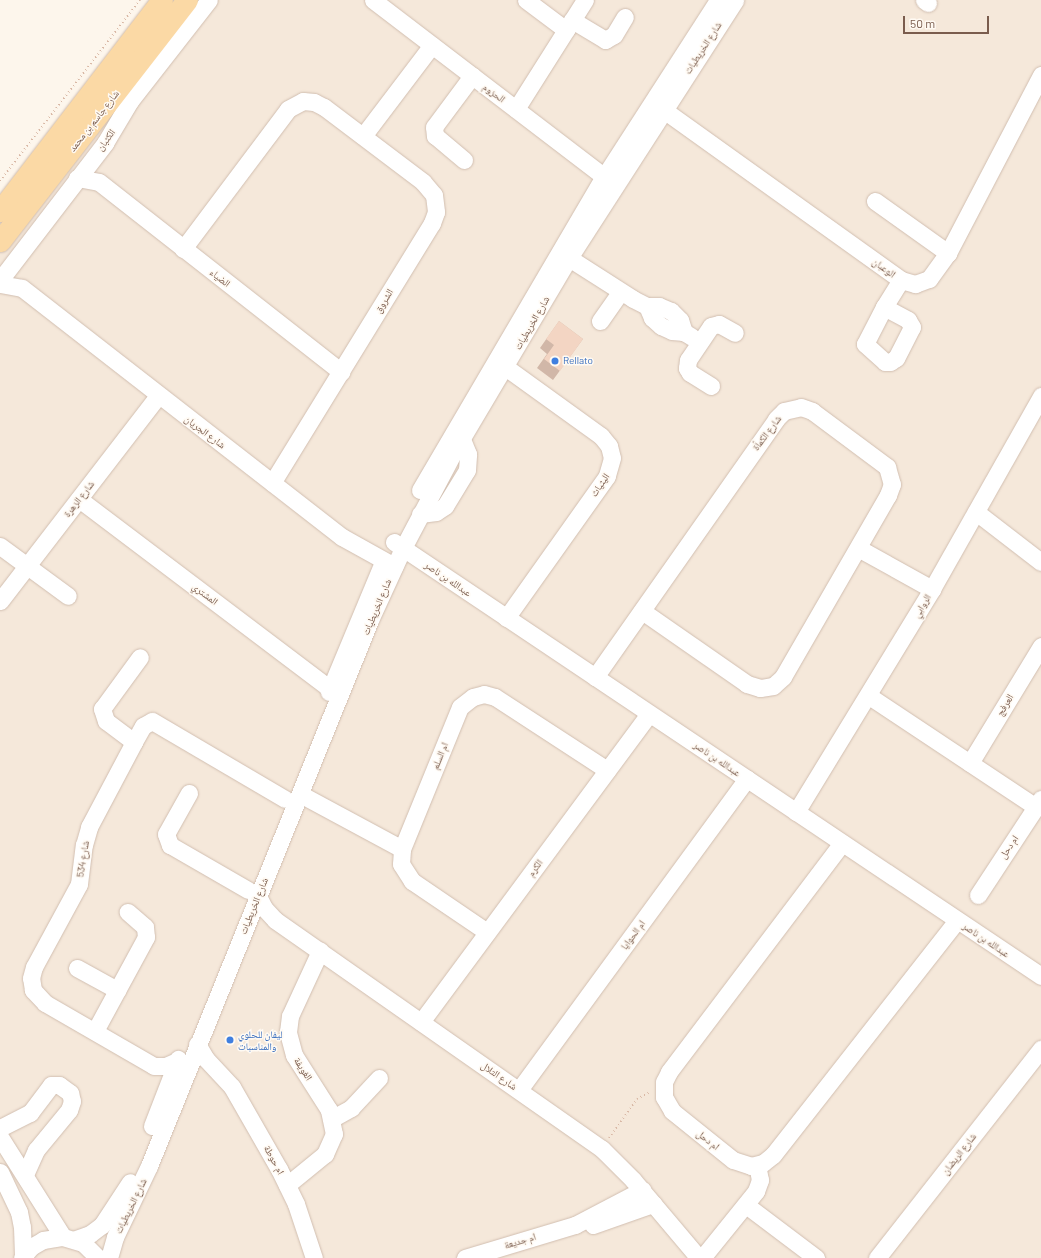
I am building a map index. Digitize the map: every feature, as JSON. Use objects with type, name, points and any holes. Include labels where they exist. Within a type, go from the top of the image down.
[{"type":"main road","name":"شارع جاسم بن محمد","points":[[0,211],[162,0]]},
{"type":"main road","name":"شارع جاسم بن محمد","points":[[0,242],[187,0]]},
{"type":"street","name":"الكثبان","points":[[0,280],[111,135],[130,101],[209,0]]},
{"type":"street","name":"الحزوم","points":[[373,0],[609,181]]},
{"type":"street","points":[[526,0],[569,25],[605,40],[614,35],[625,17]]},
{"type":"street","points":[[516,109],[585,0]]},
{"type":"street","name":"شارع الخريطيات","points":[[398,545],[420,514],[462,439],[500,364],[609,181],[657,106],[718,0]]},
{"type":"street","name":"شارع الخريطيات","points":[[657,106],[735,0]]},
{"type":"street","points":[[363,136],[432,45]]},
{"type":"street","name":"الوعبان","points":[[657,106],[901,280],[915,284],[925,282],[934,274],[948,253],[1041,75]]},
{"type":"street","points":[[464,160],[435,136],[434,127],[472,76]]},
{"type":"street","name":"الشروق","points":[[183,250],[292,106],[308,101],[319,104],[363,136],[427,186],[434,195],[436,212],[341,372],[272,483]]},
{"type":"street","name":"الضياء","points":[[90,161],[99,182],[183,250],[341,372]]},
{"type":"street","name":"الضياء","points":[[77,178],[99,182]]},
{"type":"street","name":"شارع الخريطيات","points":[[292,796],[330,689],[398,545],[431,469],[569,258],[609,181]]},
{"type":"street","points":[[875,201],[948,253]]},
{"type":"street","points":[[569,258],[620,292],[647,306],[652,318],[661,326],[672,331],[684,332],[699,342]]},
{"type":"street","name":"شارع الجريان","points":[[12,265],[22,288],[158,396],[342,537],[389,564]]},
{"type":"street","points":[[884,307],[901,280]]},
{"type":"street","name":"شارع الجريان","points":[[0,284],[22,288]]},
{"type":"street","points":[[600,321],[620,292]]},
{"type":"street","points":[[711,386],[687,368],[688,360],[699,342],[713,324],[719,324],[735,333]]},
{"type":"street","name":"اليثياث","points":[[500,364],[601,436],[609,446],[612,458],[607,476],[506,618]]},
{"type":"street","name":"شارع الزهرة","points":[[0,602],[158,396]]},
{"type":"street","name":"الروابي","points":[[796,812],[869,696],[932,589],[1041,397]]},
{"type":"street","name":"شارع الكمأة","points":[[595,678],[776,419],[790,409],[801,407],[812,411],[887,467],[891,478],[890,490],[784,677],[767,688],[747,684],[642,611]]},
{"type":"street","name":"المشتري","points":[[79,499],[330,689]]},
{"type":"street","points":[[976,512],[1041,562]]},
{"type":"street","name":"عبدالله بن ناصر","points":[[398,545],[1041,976]]},
{"type":"street","points":[[0,546],[68,596]]},
{"type":"street","points":[[858,548],[932,589]]},
{"type":"street","name":"شارع الخريطيات","points":[[108,1258],[115,1237],[147,1171],[181,1068],[389,564]]},
{"type":"street","name":"العرفج","points":[[970,763],[1041,646]]},
{"type":"street","points":[[134,742],[106,721],[102,709],[140,657]]},
{"type":"street","name":"ام السلم","points":[[487,932],[408,877],[401,864],[402,849],[457,713],[464,703],[473,697],[484,694],[500,700],[607,770]]},
{"type":"street","points":[[869,696],[970,763],[1038,803]]},
{"type":"street","name":"الكرم","points":[[421,1022],[649,714]]},
{"type":"street","name":"شارع 534","points":[[154,1066],[40,999],[33,990],[31,978],[34,967],[75,893],[89,827],[134,742],[146,723],[156,721],[292,796],[402,849]]},
{"type":"street","name":"ام الحوايا","points":[[519,1090],[747,779]]},
{"type":"street","points":[[189,792],[166,834],[170,845],[253,893],[275,920]]},
{"type":"street","name":"ام دحل","points":[[978,895],[1038,803]]},
{"type":"street","points":[[664,1092],[669,1072],[842,843]]},
{"type":"street","name":"شارع الخريطيات","points":[[22,1258],[31,1247],[43,1240],[70,1238],[90,1234],[102,1225],[123,1196],[166,1089],[197,1044],[247,922],[253,893]]},
{"type":"street","points":[[95,1031],[147,934],[145,927],[128,912]]},
{"type":"street","points":[[247,922],[259,918],[275,920]]},
{"type":"street","name":"شارع التلال","points":[[275,920],[602,1149],[642,1190],[701,1258]]},
{"type":"street","points":[[701,1258],[746,1205],[758,1186],[760,1175],[757,1165],[773,1155],[957,920]]},
{"type":"street","name":"الغويفة","points":[[320,951],[290,1016],[288,1032],[294,1055],[333,1118]]},
{"type":"street","points":[[77,968],[117,990]]},
{"type":"street","name":"ام حوطة","points":[[197,1044],[206,1059],[232,1087],[287,1184],[314,1258]]},
{"type":"street","name":"شارع الريضان","points":[[877,1258],[1041,1049]]},
{"type":"street","points":[[166,1089],[154,1066],[218,1072]]},
{"type":"street","points":[[287,1184],[325,1154],[334,1134],[333,1118],[351,1108],[379,1078]]},
{"type":"street","points":[[0,1128],[30,1113],[51,1085],[64,1086],[70,1093],[72,1101],[69,1110],[38,1147],[25,1175]]},
{"type":"street","name":"ام دحل","points":[[664,1092],[672,1111],[733,1160],[744,1166],[757,1165]]},
{"type":"street","points":[[0,1137],[70,1238],[90,1248],[98,1258]]},
{"type":"street","points":[[0,1198],[3,1176]]},
{"type":"street","points":[[3,1176],[19,1212],[23,1234],[22,1258]]},
{"type":"street","name":"ام جديعة","points":[[465,1258],[492,1254],[575,1225],[642,1190]]},
{"type":"street","name":"ام جديعة","points":[[575,1225],[601,1223],[654,1204]]},
{"type":"street","points":[[746,1205],[816,1258]]},
{"type":"path","points":[[0,181],[140,0]]},
{"type":"path","points":[[602,1149],[637,1099],[648,1092],[664,1092]]},
{"type":"shaded area","points":[[177,0],[1041,0],[1041,1258],[0,1258],[0,234]]},
{"type":"building","name":"Rellato","points":[[559,321],[583,339],[560,371],[544,359],[554,345],[546,339]]},
{"type":"place","name":"Rellato","points":[[555,361]]},
{"type":"place","name":"ليفان للحلوي والمناسبات","points":[[230,1040]]}]
